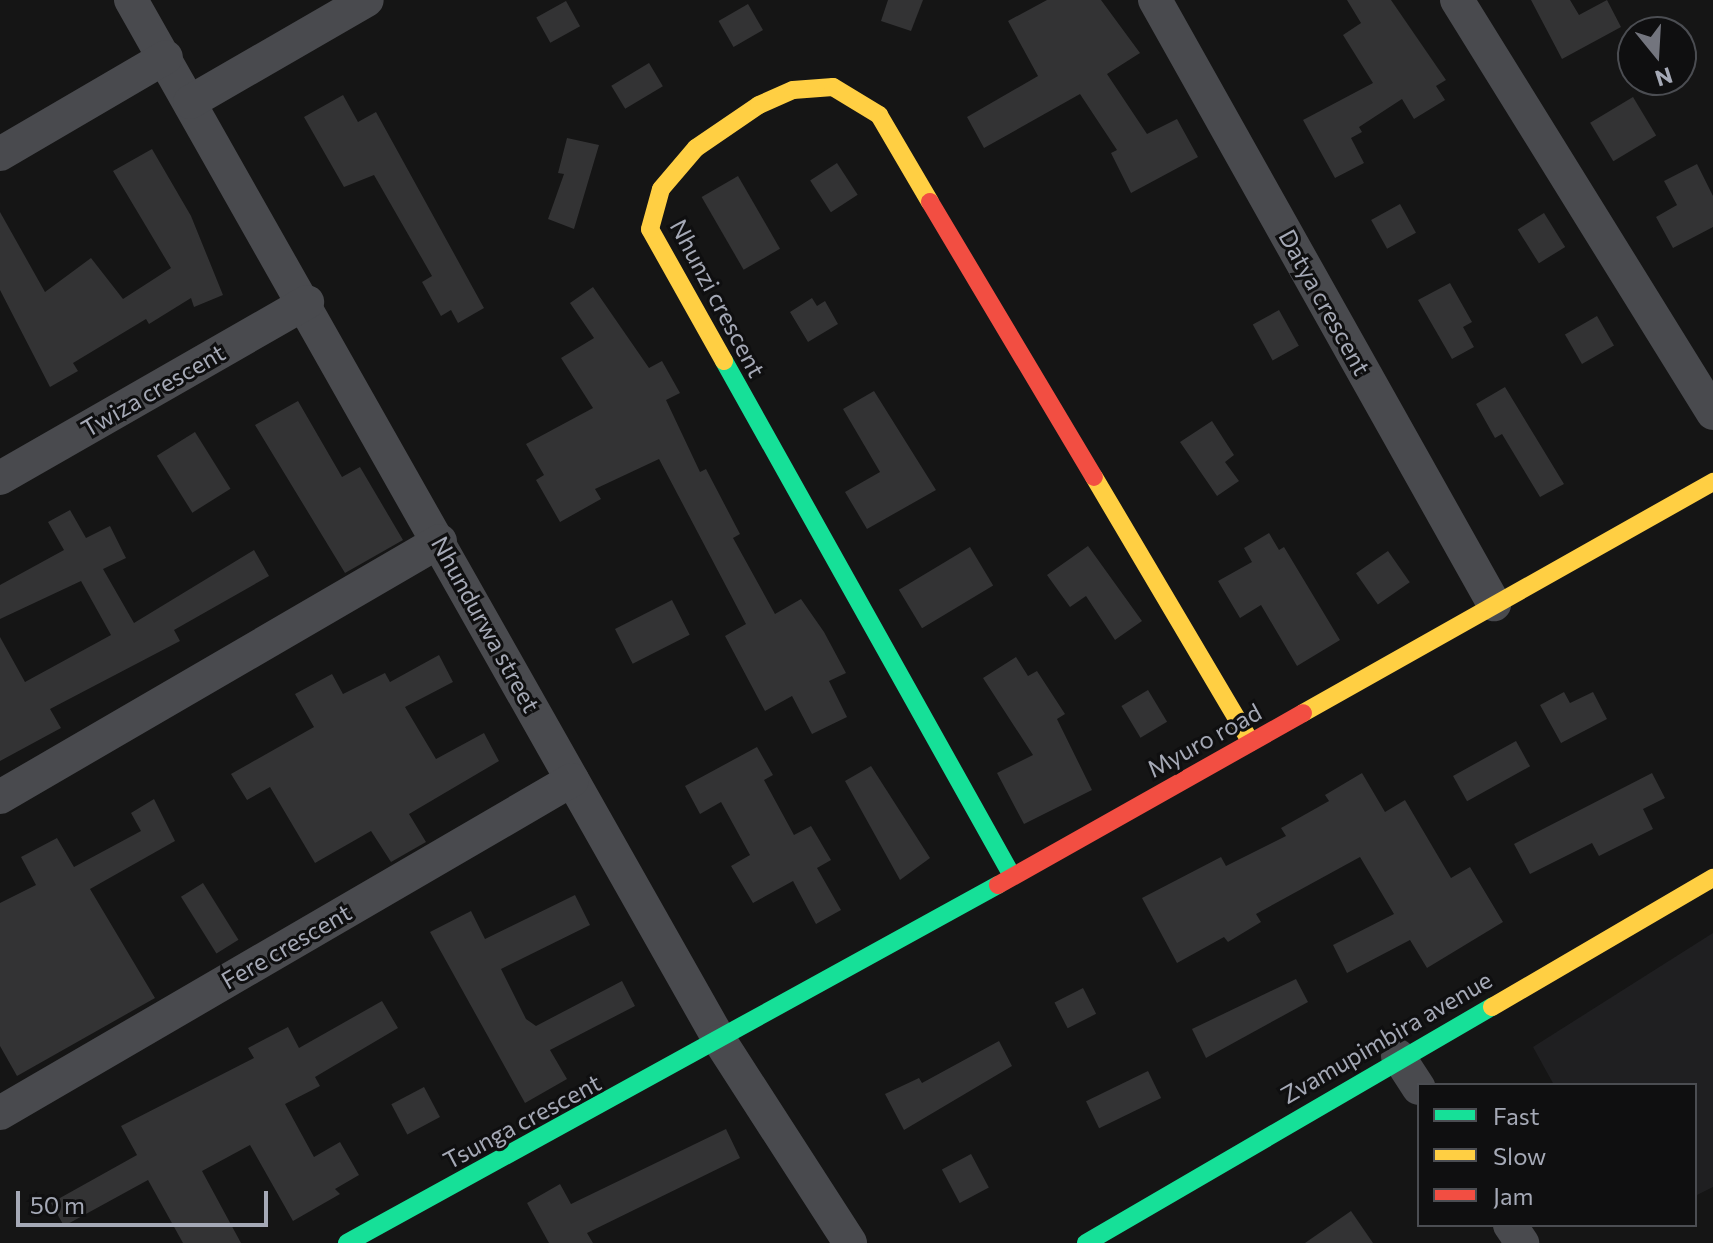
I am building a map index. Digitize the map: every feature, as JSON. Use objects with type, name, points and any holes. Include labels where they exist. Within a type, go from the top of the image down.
[{"type":"street","name":"Nhundurwa street","points":[[131,0],[307,302],[720,1041],[850,1243]]},
{"type":"street","points":[[190,102],[367,0]]},
{"type":"street","name":"Datya crescent","points":[[1155,0],[1494,604]]},
{"type":"street","points":[[1457,0],[1713,413]]},
{"type":"street","points":[[0,154],[166,57]]},
{"type":"street","name":"Nhunzi crescent","points":[[1011,874],[650,229],[661,189],[696,148],[759,105],[793,90],[833,87],[879,115],[1251,742]]},
{"type":"street","name":"Twiza crescent","points":[[0,478],[307,302]]},
{"type":"street","name":"Myuro road","points":[[720,1041],[1011,874],[1713,482]]},
{"type":"street","points":[[0,797],[440,541]]},
{"type":"street","name":"Fere crescent","points":[[0,1113],[572,780]]},
{"type":"street","name":"Zvamupimbira avenue","points":[[1086,1243],[1398,1056],[1713,878]]},
{"type":"street","name":"Tsunga crescent","points":[[347,1243],[720,1041]]},
{"type":"street","points":[[1398,1056],[1417,1085]]},
{"type":"shaded area","points":[[1713,933],[1713,1187],[1697,1195],[1697,1083],[1553,1083],[1533,1047]]},
{"type":"building","points":[[888,0],[923,0],[911,31],[881,21]]},
{"type":"building","points":[[1047,0],[1101,0],[1140,53],[1107,74],[1147,134],[1177,119],[1198,157],[1131,193],[1111,153],[1117,150],[1080,94],[984,148],[967,117],[1038,76],[1008,21]]},
{"type":"building","points":[[1347,0],[1391,0],[1446,80],[1436,86],[1445,100],[1414,119],[1402,99],[1359,127],[1362,132],[1351,138],[1364,163],[1335,178],[1303,120],[1373,83],[1343,35],[1361,23]]},
{"type":"building","points":[[1531,0],[1570,0],[1579,15],[1607,0],[1617,19],[1617,29],[1562,59]]},
{"type":"building","points":[[566,1],[580,26],[550,43],[536,17]]},
{"type":"building","points":[[748,4],[763,30],[734,47],[719,21]]},
{"type":"building","points":[[649,63],[663,86],[625,109],[611,86]]},
{"type":"building","points":[[343,95],[358,122],[376,112],[484,308],[458,323],[451,310],[441,316],[422,282],[432,276],[374,175],[344,187],[304,117]]},
{"type":"building","points":[[1633,97],[1656,136],[1613,161],[1590,123]]},
{"type":"building","points":[[567,138],[599,145],[574,229],[548,219],[564,174],[558,173]]},
{"type":"building","points":[[152,149],[191,216],[223,295],[194,307],[191,298],[149,324],[146,319],[73,363],[78,371],[50,387],[0,290],[0,212],[45,292],[91,258],[123,299],[171,268],[113,171]]},
{"type":"building","points":[[837,163],[858,195],[831,212],[810,180]]},
{"type":"building","points":[[1697,164],[1713,196],[1713,227],[1673,248],[1656,217],[1677,205],[1664,181]]},
{"type":"building","points":[[738,176],[780,249],[744,270],[702,197]]},
{"type":"building","points":[[1400,204],[1416,233],[1387,249],[1371,220]]},
{"type":"building","points":[[1544,213],[1565,247],[1539,263],[1518,229]]},
{"type":"building","points":[[1450,283],[1472,322],[1463,327],[1474,347],[1452,359],[1418,300]]},
{"type":"building","points":[[593,287],[649,368],[662,361],[680,393],[666,400],[700,472],[706,469],[740,534],[733,538],[775,614],[801,599],[824,632],[846,673],[829,681],[847,717],[812,734],[792,696],[765,711],[725,636],[746,624],[659,459],[595,489],[601,499],[560,522],[536,480],[544,475],[526,444],[593,408],[561,358],[594,338],[570,303]]},
{"type":"building","points":[[812,298],[817,306],[825,301],[838,324],[808,342],[790,312]]},
{"type":"building","points":[[1279,310],[1299,346],[1273,360],[1253,325]]},
{"type":"building","points":[[1597,316],[1614,345],[1582,364],[1565,334]]},
{"type":"building","points":[[1505,387],[1564,484],[1540,497],[1502,434],[1495,438],[1476,404]]},
{"type":"building","points":[[874,391],[936,490],[867,529],[845,492],[880,472],[843,409]]},
{"type":"building","points":[[298,401],[342,477],[360,467],[403,540],[345,573],[255,425]]},
{"type":"building","points":[[1212,421],[1234,455],[1225,462],[1239,481],[1217,496],[1180,442]]},
{"type":"building","points":[[195,432],[231,489],[192,513],[157,456]]},
{"type":"building","points":[[70,510],[86,538],[110,526],[126,558],[103,569],[134,623],[254,550],[269,576],[174,630],[180,641],[50,709],[61,728],[0,761],[0,637],[25,682],[111,635],[81,581],[0,619],[0,585],[64,550],[48,522]]},
{"type":"building","points":[[1269,533],[1279,550],[1284,547],[1340,640],[1297,666],[1261,605],[1240,618],[1218,581],[1252,562],[1244,548]]},
{"type":"building","points":[[1088,546],[1142,621],[1115,640],[1086,596],[1070,607],[1047,575]]},
{"type":"building","points":[[970,547],[993,586],[922,628],[899,590]]},
{"type":"building","points":[[1388,551],[1410,582],[1378,604],[1356,573]]},
{"type":"building","points":[[672,600],[690,635],[633,664],[615,629]]},
{"type":"building","points":[[439,655],[453,682],[405,707],[436,759],[484,733],[499,761],[409,814],[426,842],[391,862],[371,831],[315,863],[270,787],[247,800],[231,774],[314,727],[295,694],[332,674],[343,694],[385,673],[390,682]]},
{"type":"building","points":[[1016,657],[1028,676],[1037,671],[1065,714],[1057,719],[1092,790],[1024,824],[997,773],[1033,755],[983,678]]},
{"type":"building","points":[[1148,690],[1167,722],[1140,738],[1121,706]]},
{"type":"building","points":[[1564,692],[1570,703],[1593,692],[1607,719],[1561,743],[1540,705]]},
{"type":"building","points":[[1516,741],[1530,766],[1467,801],[1453,776]]},
{"type":"building","points":[[757,747],[773,775],[764,780],[794,835],[811,826],[831,860],[817,868],[841,910],[816,924],[793,881],[753,903],[731,866],[750,855],[721,802],[700,814],[685,786]]},
{"type":"building","points":[[871,766],[930,858],[900,880],[845,781]]},
{"type":"building","points":[[1362,773],[1385,812],[1405,800],[1451,878],[1470,867],[1503,922],[1427,968],[1410,940],[1347,973],[1333,945],[1394,914],[1360,857],[1256,914],[1261,922],[1228,942],[1224,937],[1177,963],[1142,898],[1221,857],[1226,866],[1286,836],[1281,828],[1329,801],[1325,795]]},
{"type":"building","points":[[1652,773],[1665,798],[1643,809],[1653,829],[1599,856],[1592,843],[1530,874],[1514,844]]},
{"type":"building","points":[[154,799],[175,841],[90,889],[155,998],[17,1076],[0,1046],[0,903],[36,885],[21,857],[57,838],[74,867],[141,831],[131,813]]},
{"type":"building","points":[[203,883],[239,940],[216,954],[181,897]]},
{"type":"building","points":[[575,895],[590,925],[501,969],[526,1019],[536,1026],[622,981],[635,1006],[550,1050],[567,1079],[525,1103],[430,932],[471,911],[485,939]]},
{"type":"building","points":[[1296,979],[1308,1002],[1206,1058],[1192,1029]]},
{"type":"building","points":[[1083,988],[1096,1014],[1068,1028],[1054,1003]]},
{"type":"building","points":[[382,1001],[398,1028],[315,1077],[320,1086],[285,1104],[314,1157],[340,1142],[359,1175],[335,1189],[340,1194],[293,1221],[250,1145],[202,1171],[241,1243],[183,1243],[148,1180],[64,1226],[51,1203],[137,1155],[121,1126],[254,1058],[248,1048],[288,1027],[299,1048]]},
{"type":"building","points":[[999,1041],[1012,1066],[904,1130],[885,1094],[919,1078],[922,1083]]},
{"type":"building","points":[[1148,1071],[1161,1098],[1099,1128],[1086,1101]]},
{"type":"building","points":[[424,1087],[440,1117],[407,1134],[391,1104]]},
{"type":"building","points":[[726,1129],[740,1158],[587,1233],[593,1243],[549,1243],[527,1203],[560,1184],[571,1204]]},
{"type":"building","points":[[971,1154],[989,1188],[960,1203],[942,1169]]},
{"type":"building","points":[[1351,1211],[1373,1243],[1305,1243]]},
{"type":"traffic: fast","points":[[724,361],[1011,874]]},
{"type":"traffic: fast","points":[[347,1243],[998,885]]},
{"type":"traffic: fast","points":[[1086,1243],[1492,1007]]},
{"type":"traffic: slow","points":[[724,361],[650,229],[661,189],[696,148],[759,105],[793,90],[833,87],[879,115],[930,202]]},
{"type":"traffic: slow","points":[[1094,477],[1251,742]]},
{"type":"traffic: slow","points":[[1303,713],[1713,482]]},
{"type":"traffic: slow","points":[[1492,1007],[1713,878]]},
{"type":"traffic: jam","points":[[930,202],[1094,477]]},
{"type":"traffic: jam","points":[[998,885],[1303,713]]}]
